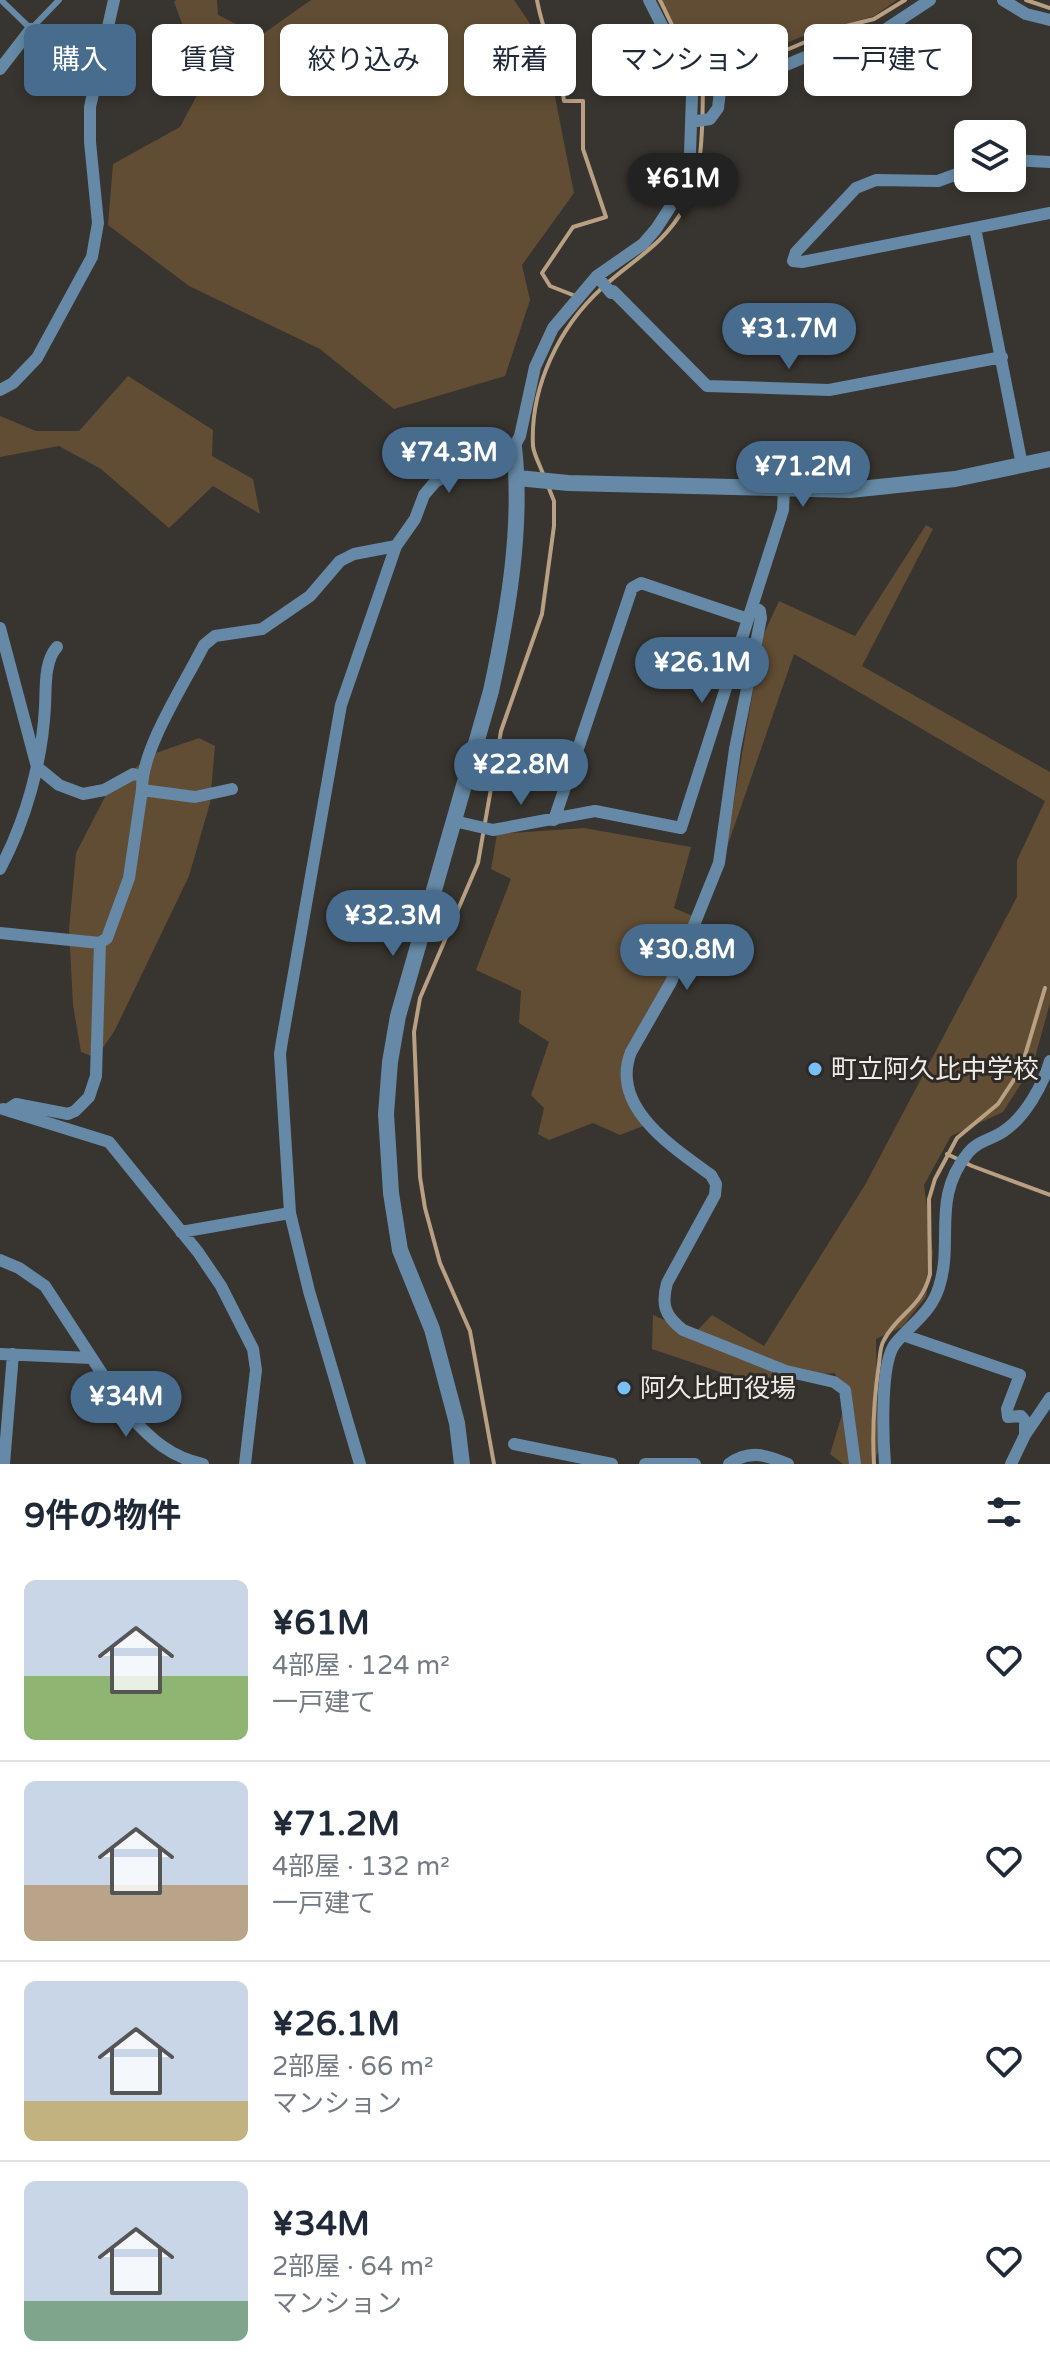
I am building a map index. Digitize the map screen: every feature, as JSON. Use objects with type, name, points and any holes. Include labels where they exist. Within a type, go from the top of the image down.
[{"type":"street","points":[[108,24],[114,0]]},
{"type":"street","points":[[462,1464],[457,1423],[432,1329],[400,1250],[391,1193],[386,1114],[390,1062],[398,1016],[461,824],[500,648],[509,595],[518,478],[514,447],[520,436],[535,367],[553,328],[597,276],[643,244],[656,229],[678,195],[698,121],[686,77],[649,0]]},
{"type":"street","points":[[698,121],[718,108],[720,91],[731,83],[767,73],[830,47],[877,35],[930,0]]},
{"type":"street","points":[[1003,0],[1026,14],[1050,20]]},
{"type":"street","points":[[0,69],[24,38]]},
{"type":"street","points":[[0,390],[13,383],[37,358],[92,257],[98,223],[90,142],[92,96]]},
{"type":"street","points":[[1026,161],[1050,162]]},
{"type":"street","points":[[954,175],[938,181],[876,180],[856,188],[796,252],[793,261],[802,262],[1050,213]]},
{"type":"street","points":[[975,228],[1022,465]]},
{"type":"street","points":[[597,276],[673,348],[707,386],[829,390],[1002,357]]},
{"type":"street","points":[[360,1464],[309,1291],[290,1213],[280,1054],[341,705],[396,546],[415,519],[424,495],[435,482],[488,451],[514,447]]},
{"type":"street","points":[[518,478],[850,490],[955,479],[1050,459]]},
{"type":"street","points":[[461,824],[493,830],[595,811],[681,828],[783,510],[784,489]]},
{"type":"street","points":[[0,933],[100,943],[107,938],[129,878],[142,783],[162,725],[204,645],[215,636],[262,629],[310,596],[340,561],[354,554],[396,546]]},
{"type":"street","points":[[554,820],[632,588],[641,583],[750,613],[760,611],[735,749],[719,863],[671,982],[628,1060],[628,1083],[635,1106],[649,1125],[711,1175],[716,1184],[715,1195],[667,1283],[663,1298],[672,1322],[683,1330],[786,1371],[834,1382],[845,1390],[855,1464]]},
{"type":"street","points":[[0,628],[37,767],[59,785],[83,794],[104,790],[133,774],[142,783],[195,797],[232,789]]},
{"type":"street","points":[[0,869],[13,845],[44,741],[50,654],[57,647]]},
{"type":"street","points":[[3,1109],[16,1104],[68,1114],[89,1097],[96,1076],[100,943]]},
{"type":"street","points":[[885,1464],[883,1426],[890,1352],[923,1317],[940,1286],[944,1206],[959,1166],[977,1143],[1004,1131],[1013,1123],[1037,1090],[1050,1061]]},
{"type":"street","points":[[3,1109],[109,1142],[221,1286],[253,1349],[256,1370],[245,1464]]},
{"type":"street","points":[[181,1232],[290,1213]]},
{"type":"street","points":[[0,1260],[19,1268],[45,1286],[129,1415],[152,1439],[176,1455],[203,1464]]},
{"type":"street","points":[[903,1335],[1020,1375],[1007,1409],[1008,1417],[1021,1416],[1025,1421],[1025,1435]]},
{"type":"street","points":[[4,1464],[6,1354],[91,1358]]},
{"type":"street","points":[[1011,1464],[1025,1435],[1049,1404]]},
{"type":"street","points":[[514,1444],[612,1464]]},
{"type":"street","points":[[729,1464],[738,1458],[761,1454],[788,1464]]},
{"type":"street","points":[[645,1464],[695,1464]]},
{"type":"lane","points":[[1,0],[26,24]]},
{"type":"lane","points":[[36,24],[59,0]]},
{"type":"shaded area","points":[[217,0],[218,15],[236,24],[182,24],[174,2]]},
{"type":"shaded area","points":[[311,0],[514,0],[530,24],[464,24],[464,96],[555,96],[574,193],[522,265],[530,300],[505,376],[394,409],[320,349],[189,286],[108,225],[113,164],[180,127],[197,96],[264,96],[264,33]]},
{"type":"shaded area","points":[[657,0],[897,0],[874,16],[846,24],[804,24],[804,36],[788,42],[788,24],[670,24]]},
{"type":"shaded area","points":[[128,376],[213,430],[212,456],[253,479],[260,514],[213,486],[169,528],[101,469],[59,446],[0,457],[0,416],[36,431],[79,431]]},
{"type":"shaded area","points":[[926,525],[933,529],[862,666],[1050,772],[1050,1003],[1033,1065],[1003,1112],[951,1136],[924,1185],[933,1253],[926,1297],[902,1327],[876,1339],[878,1452],[873,1464],[843,1464],[830,1454],[844,1408],[835,1373],[784,1378],[732,1376],[652,1349],[653,1315],[695,1333],[712,1315],[764,1346],[865,1185],[1017,897],[1017,860],[1045,801],[794,654],[725,853],[762,638],[779,601],[855,636]]},
{"type":"shaded area","points":[[199,738],[215,746],[210,803],[189,876],[115,1030],[96,1058],[81,1052],[73,1005],[69,929],[76,853],[107,793],[150,755]]},
{"type":"shaded area","points":[[584,828],[691,847],[674,908],[695,917],[667,982],[624,1060],[624,1095],[646,1125],[620,1135],[593,1123],[549,1140],[538,1134],[544,1108],[531,1095],[549,1042],[519,1023],[521,991],[476,970],[511,879],[491,869],[497,834]]},
{"type":"waterway","points":[[537,0],[564,101],[583,101],[583,149],[606,217],[573,227],[542,273],[550,286],[578,297]]},
{"type":"waterway","points":[[660,0],[671,24]]},
{"type":"waterway","points":[[543,474],[534,449],[533,424],[536,402],[550,360],[560,340],[587,304],[613,278],[657,243],[684,208],[699,165],[703,88],[718,73],[784,51],[838,28],[874,19],[905,0]]},
{"type":"waterway","points":[[1026,0],[1050,8]]},
{"type":"waterway","points":[[494,1464],[470,1331],[440,1263],[425,1208],[420,1177],[414,1032],[420,998],[478,863],[501,731],[542,614],[554,526],[554,501],[548,486]]},
{"type":"waterway","points":[[874,1464],[874,1414],[881,1348],[889,1331],[921,1295],[930,1274],[929,1199],[935,1179],[957,1138],[998,1104],[1021,1069],[1045,988]]},
{"type":"waterway","points":[[947,1154],[1050,1195]]},
{"type":"place","name":"町立阿久比中学校","points":[[815,1069]]},
{"type":"place","name":"阿久比町役場","points":[[624,1388]]}]
